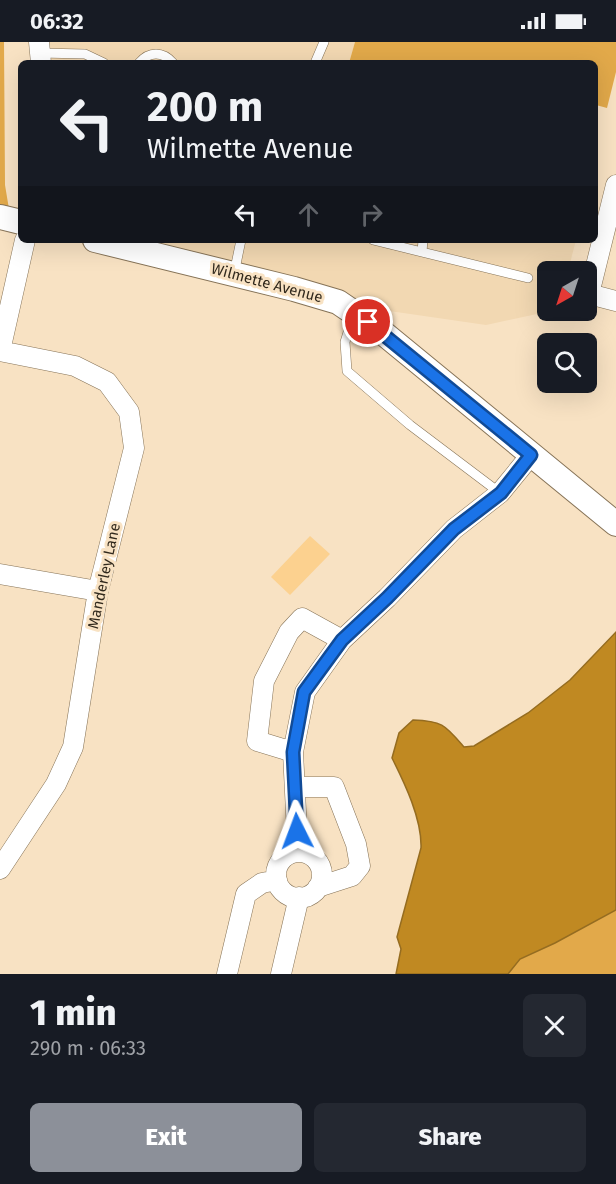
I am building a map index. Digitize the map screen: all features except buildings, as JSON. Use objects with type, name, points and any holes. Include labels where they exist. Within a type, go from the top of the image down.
[{"type":"street","points":[[616,185],[589,294],[616,301]]},
{"type":"street","points":[[0,217],[18,221]]},
{"type":"street","points":[[0,351],[24,243]]},
{"type":"street","name":"Wilmette Avenue","points":[[107,243],[338,302],[382,332],[531,455],[613,515]]},
{"type":"street","name":"Manderley Lane","points":[[0,351],[75,366],[107,382],[129,412],[134,448],[98,591],[73,747],[56,784],[0,869]]},
{"type":"street","points":[[298,852],[293,752],[304,692],[342,640],[387,598],[454,529],[501,493],[531,455]]},
{"type":"street","points":[[0,573],[98,591]]},
{"type":"street","points":[[293,752],[257,741],[264,681],[289,632],[302,618],[342,640]]},
{"type":"street","points":[[295,787],[334,787],[356,844],[360,866],[352,876],[318,887]]},
{"type":"street","points":[[298,852],[310,855],[320,866],[321,873],[318,887],[313,893],[299,897],[285,893],[277,880],[276,873],[282,860],[298,852]]},
{"type":"street","points":[[227,974],[246,894],[262,883],[277,880]]},
{"type":"street","points":[[281,974],[299,897]]},
{"type":"lane","points":[[316,60],[324,42]]},
{"type":"lane","points":[[40,53],[86,54],[98,60]]},
{"type":"lane","points":[[142,60],[157,53],[170,60]]},
{"type":"lane","points":[[234,274],[240,243]]},
{"type":"lane","points":[[385,243],[528,278]]},
{"type":"lane","points":[[422,252],[423,243]]},
{"type":"lane","points":[[354,313],[345,342],[347,371],[410,425],[501,493]]},
{"type":"shaded area","points":[[0,42],[4,42],[5,185],[9,209],[0,207]]},
{"type":"shaded area","points":[[48,42],[355,42],[350,60],[50,60]]},
{"type":"shaded area","points":[[355,42],[616,42],[616,72],[607,108],[598,106],[598,60],[350,60]]},
{"type":"shaded area","points":[[143,243],[575,243],[571,261],[537,261],[537,314],[486,325],[362,307]]},
{"type":"shaded area","points":[[310,536],[330,554],[290,595],[271,577]]},
{"type":"shaded area","points":[[616,632],[616,910],[520,959],[508,974],[396,974],[401,949],[397,937],[421,848],[416,814],[392,758],[399,733],[413,720],[437,723],[447,729],[464,747],[474,746],[528,713],[570,680]]},
{"type":"shaded area","points":[[616,910],[616,974],[508,974],[520,959]]},
{"type":"route","points":[[297,831],[293,752],[304,692],[342,640],[387,598],[454,529],[501,493],[531,455],[368,322]]}]
